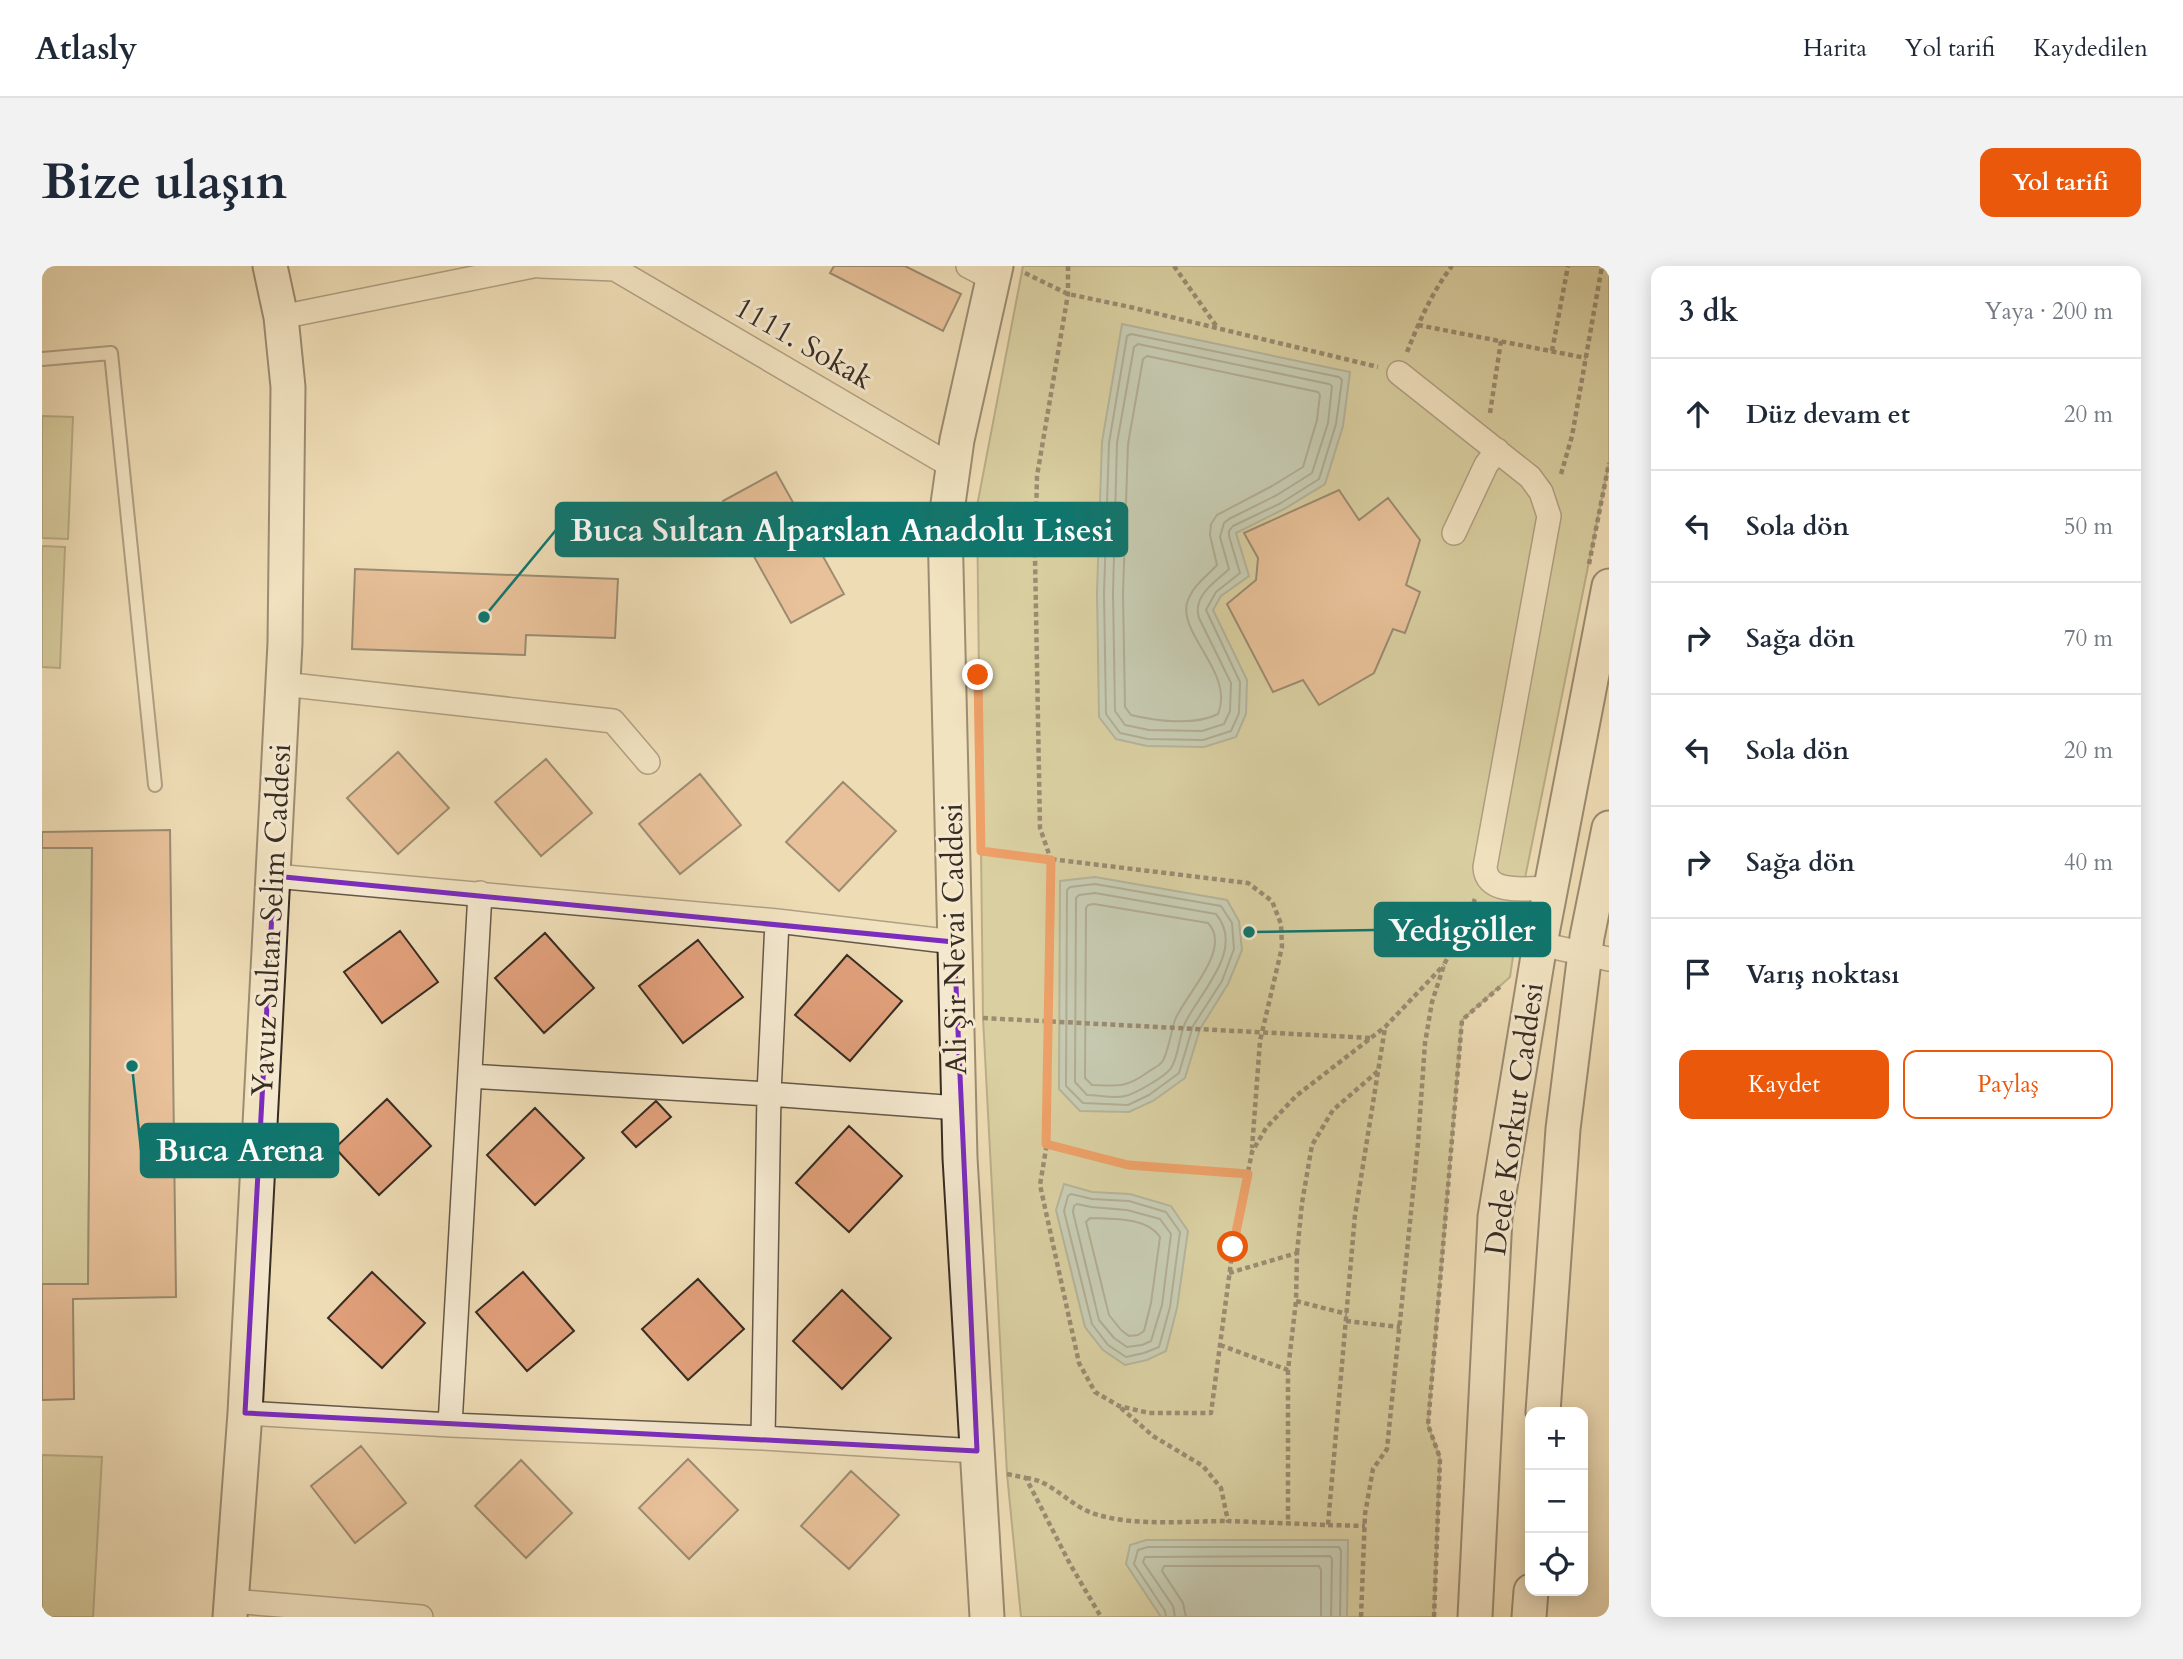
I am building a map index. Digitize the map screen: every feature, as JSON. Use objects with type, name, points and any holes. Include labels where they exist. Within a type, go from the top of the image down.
[{"type":"street","name":"Yavuz Sultan Selim Caddesi","points":[[231,1609],[245,1413],[283,684],[288,387],[281,317],[270,266]]},
{"type":"street","points":[[281,317],[533,266]]},
{"type":"street","name":"1111. Sokak","points":[[540,266],[615,269],[953,467]]},
{"type":"street","name":"Ali Şir Nevai Caddesi","points":[[987,1617],[958,1108],[945,526],[957,440],[995,269]]},
{"type":"street","points":[[1399,373],[1530,477],[1541,492],[1549,516],[1485,876],[1489,882],[1505,888],[1550,888]]},
{"type":"street","points":[[1454,533],[1486,464],[1491,446]]},
{"type":"street","name":"Dede Korkut Caddesi","points":[[1475,1617],[1494,1217],[1539,944],[1609,586]]},
{"type":"street","points":[[283,684],[613,721],[648,762]]},
{"type":"street","name":"Dede Korkut Caddesi","points":[[1544,1407],[1563,1129],[1597,956],[1609,828]]},
{"type":"street","points":[[274,876],[777,921],[954,942]]},
{"type":"street","points":[[450,1425],[480,893]]},
{"type":"street","points":[[763,1438],[769,1094],[777,921]]},
{"type":"street","points":[[1539,944],[1597,956]]},
{"type":"street","points":[[470,1076],[958,1108]]},
{"type":"street","points":[[245,1413],[977,1451]]},
{"type":"street","points":[[1529,1617],[1531,1596]]},
{"type":"street","points":[[231,1609],[421,1617]]},
{"type":"lane","points":[[42,359],[111,353],[155,785]]},
{"type":"path","points":[[1068,266],[1068,294],[1037,476],[1035,557],[1040,828],[1051,860],[1046,1144],[1040,1185],[1079,1363],[1095,1392],[1119,1406],[1153,1436],[1203,1466],[1221,1488],[1227,1521]]},
{"type":"path","points":[[1174,266],[1217,328]]},
{"type":"path","points":[[995,269],[1021,272],[1068,294],[1399,373],[1418,325],[1452,266]]},
{"type":"path","points":[[1552,351],[1568,266]]},
{"type":"path","points":[[1549,516],[1572,436],[1602,266]]},
{"type":"path","points":[[1418,325],[1586,358]]},
{"type":"path","points":[[1491,446],[1501,341]]},
{"type":"path","points":[[981,851],[1248,883],[1272,901],[1280,924],[1282,947],[1260,1041],[1252,1153],[1229,1273],[1211,1413],[1149,1413],[1119,1406]]},
{"type":"path","points":[[1361,1617],[1365,1526],[1373,1469],[1387,1449],[1419,1143],[1425,1043],[1432,1002],[1444,965],[1485,876]]},
{"type":"path","points":[[1252,1153],[1266,1128],[1296,1096],[1385,1027],[1444,965]]},
{"type":"path","points":[[1434,1617],[1440,1458],[1428,1425],[1462,1020],[1510,977]]},
{"type":"path","points":[[984,1031],[983,1017],[1372,1038]]},
{"type":"path","points":[[1328,1525],[1355,1215],[1385,1027]]},
{"type":"path","points":[[1288,1524],[1288,1370],[1296,1301],[1302,1203],[1312,1146],[1334,1110],[1378,1070]]},
{"type":"path","points":[[1046,1144],[1128,1165],[1248,1174]]},
{"type":"path","points":[[1229,1273],[1297,1253]]},
{"type":"path","points":[[1296,1301],[1347,1314]]},
{"type":"path","points":[[1346,1321],[1400,1327]]},
{"type":"path","points":[[1220,1345],[1288,1370]]},
{"type":"path","points":[[1007,1474],[1038,1479],[1091,1513],[1126,1521],[1227,1521],[1365,1526]]},
{"type":"path","points":[[1026,1478],[1070,1564],[1101,1617]]},
{"type":"highlighted area","points":[[274,876],[954,942],[977,1451],[245,1413]]},
{"type":"green space","points":[[1023,266],[1609,266],[1609,463],[1523,888],[1510,977],[1462,1020],[1428,1425],[1440,1458],[1434,1617],[1021,1617],[1007,1474],[983,1018],[977,506]]},
{"type":"green space","points":[[42,416],[73,417],[68,539],[42,538]]},
{"type":"green space","points":[[42,546],[65,547],[60,668],[42,667]]},
{"type":"green space","points":[[42,848],[92,848],[88,1284],[42,1284]]},
{"type":"green space","points":[[42,1455],[102,1457],[93,1617],[42,1617]]},
{"type":"water","points":[[1122,324],[1350,372],[1343,426],[1325,484],[1284,509],[1236,533],[1249,576],[1221,596],[1213,610],[1247,680],[1246,714],[1236,737],[1204,747],[1147,746],[1116,739],[1099,717],[1097,593],[1102,442]]},
{"type":"water","points":[[1095,877],[1227,900],[1239,921],[1242,950],[1228,984],[1200,1029],[1185,1078],[1153,1101],[1129,1112],[1080,1111],[1059,1089],[1060,881]]},
{"type":"water","points":[[1064,1184],[1092,1192],[1130,1194],[1171,1206],[1188,1231],[1177,1308],[1166,1351],[1147,1360],[1125,1365],[1103,1350],[1085,1327],[1056,1210]]},
{"type":"water","points":[[1146,1540],[1348,1540],[1347,1617],[1161,1617],[1126,1564],[1130,1545]]},
{"type":"building","points":[[834,266],[905,266],[961,294],[943,331],[830,273]]},
{"type":"building","points":[[776,472],[844,594],[791,623],[723,501]]},
{"type":"building","points":[[1339,490],[1359,520],[1388,498],[1420,540],[1406,585],[1420,592],[1405,633],[1393,629],[1374,673],[1319,705],[1303,680],[1273,692],[1227,604],[1256,580],[1258,558],[1244,533]]},
{"type":"building","points":[[355,569],[618,579],[615,638],[526,635],[525,655],[352,649]]},
{"type":"building","points":[[398,752],[449,808],[398,854],[347,798]]},
{"type":"building","points":[[546,759],[592,813],[541,856],[495,802]]},
{"type":"building","points":[[700,774],[741,825],[680,874],[639,824]]},
{"type":"building","points":[[843,782],[896,831],[839,891],[786,842]]},
{"type":"building","points":[[170,830],[176,1297],[73,1299],[74,1399],[42,1400],[42,1284],[88,1284],[92,848],[42,848],[42,832]]},
{"type":"building","points":[[400,931],[438,982],[382,1023],[344,972]]},
{"type":"building","points":[[545,933],[594,988],[544,1033],[495,978]]},
{"type":"building","points":[[698,940],[743,997],[683,1043],[639,986]]},
{"type":"building","points":[[847,955],[902,1001],[850,1061],[795,1015]]},
{"type":"building","points":[[387,1099],[431,1146],[379,1195],[335,1148]]},
{"type":"building","points":[[656,1101],[671,1117],[636,1147],[622,1132]]},
{"type":"building","points":[[535,1108],[584,1158],[535,1205],[487,1155]]},
{"type":"building","points":[[849,1126],[902,1176],[849,1232],[796,1183]]},
{"type":"building","points":[[372,1272],[425,1323],[382,1368],[328,1318]]},
{"type":"building","points":[[523,1272],[574,1331],[527,1371],[476,1312]]},
{"type":"building","points":[[698,1279],[744,1329],[688,1380],[642,1329]]},
{"type":"building","points":[[842,1290],[891,1338],[842,1389],[793,1341]]},
{"type":"building","points":[[361,1446],[406,1503],[355,1543],[311,1486]]},
{"type":"building","points":[[688,1459],[738,1510],[689,1559],[639,1508]]},
{"type":"building","points":[[521,1460],[572,1513],[526,1558],[475,1506]]},
{"type":"building","points":[[851,1471],[899,1515],[849,1569],[801,1526]]},
{"type":"place","name":"Buca Sultan Alparslan Anadolu Lisesi","points":[[484,617]]},
{"type":"place","name":"Yedigöller","points":[[1249,932]]},
{"type":"place","name":"Buca Arena","points":[[132,1066]]},
{"type":"route","points":[[978,675],[981,851],[1051,860],[1046,1144],[1128,1165],[1248,1174],[1233,1247]]}]
